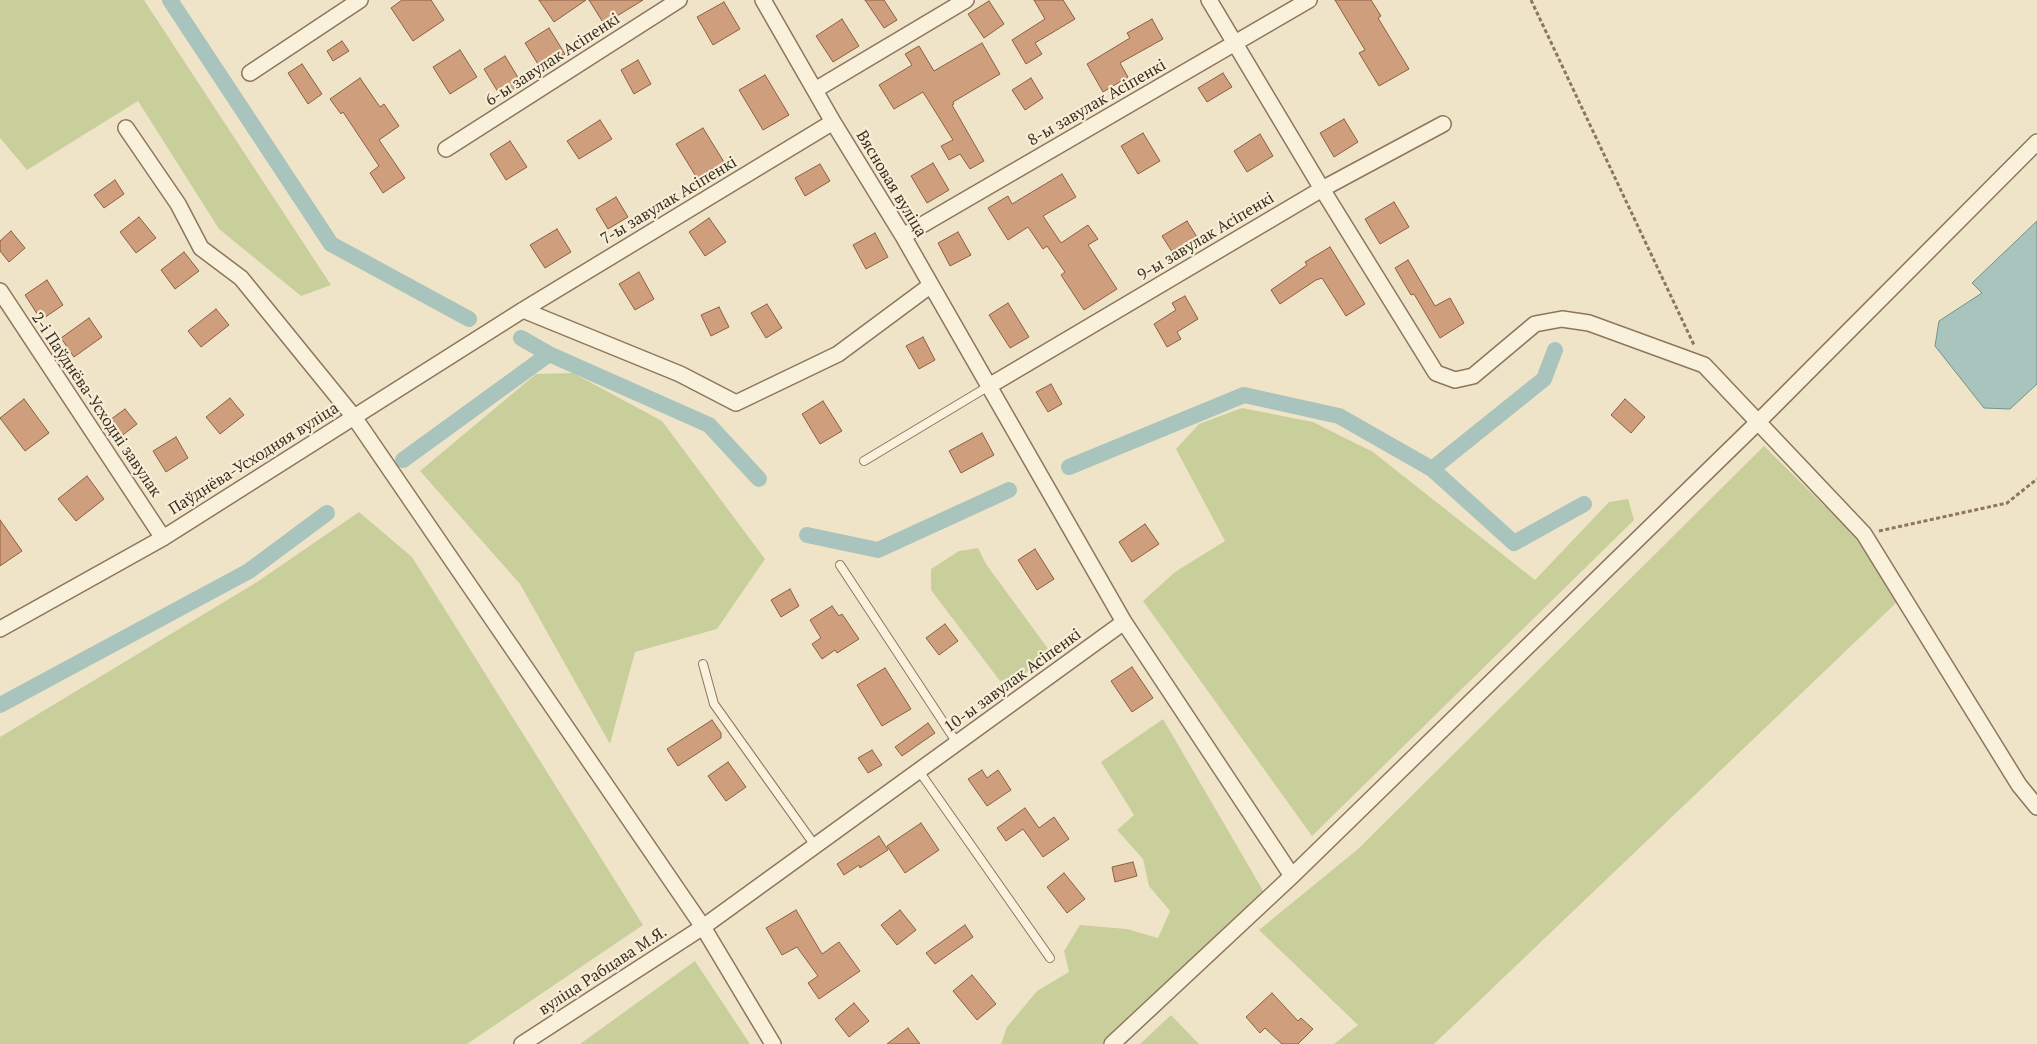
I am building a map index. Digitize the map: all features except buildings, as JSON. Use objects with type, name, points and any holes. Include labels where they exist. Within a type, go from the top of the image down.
[{"type":"street","points":[[250,74],[360,0]]},
{"type":"street","name":"6-ы завулак Асіпенкі","points":[[446,148],[679,0]]},
{"type":"street","name":"Вясновая вуліца","points":[[763,0],[989,386]]},
{"type":"street","points":[[815,90],[966,0]]},
{"type":"street","points":[[1209,0],[1322,189],[1436,373],[1455,380],[1473,376],[1535,324],[1562,319],[1589,323],[1704,365],[1864,534],[2019,785],[2037,807]]},
{"type":"street","name":"8-ы завулак Асіпенкі","points":[[902,236],[1309,0]]},
{"type":"street","name":"7-ы завулак Асіпенкі","points":[[522,310],[833,122]]},
{"type":"street","name":"9-ы завулак Асіпенкі","points":[[989,386],[1322,189],[1443,124]]},
{"type":"street","points":[[126,128],[178,204],[201,248],[241,278],[354,417],[703,927],[773,1044]]},
{"type":"street","points":[[1112,1044],[1292,876],[1757,423],[2037,142]]},
{"type":"street","points":[[522,310],[680,374],[736,403],[838,354],[931,285]]},
{"type":"street","name":"2-і Паўднёва-Усходні завулак","points":[[0,291],[163,538]]},
{"type":"street","name":"Паўднёва-Усходняя вуліца","points":[[0,629],[163,538],[522,310]]},
{"type":"street","points":[[989,386],[1124,622],[1292,876]]},
{"type":"street","name":"10-ы завулак Асіпенкі","points":[[703,927],[816,847],[1124,622]]},
{"type":"street","name":"вуліца Рабцава М.Я.","points":[[522,1044],[703,927]]},
{"type":"lane","points":[[864,461],[989,386]]},
{"type":"lane","points":[[840,565],[957,743]]},
{"type":"lane","points":[[704,664],[714,704],[816,847]]},
{"type":"lane","points":[[919,771],[1050,958]]},
{"type":"path","points":[[1531,0],[1704,365]]},
{"type":"path","points":[[1864,534],[2007,503],[2037,479]]},
{"type":"green space","points":[[0,0],[144,0],[331,285],[301,296],[219,229],[138,101],[27,170],[0,138]]},
{"type":"green space","points":[[573,373],[662,421],[765,559],[717,629],[635,652],[610,744],[520,584],[420,471],[536,374]]},
{"type":"green space","points":[[1242,408],[1313,422],[1373,452],[1535,580],[1609,502],[1628,499],[1634,520],[1312,836],[1143,601],[1175,572],[1225,541],[1176,449],[1199,424]]},
{"type":"green space","points":[[1764,446],[1860,541],[1896,603],[1434,1044],[1334,1044],[1358,1025],[1259,930],[1358,849]]},
{"type":"green space","points":[[359,512],[412,557],[643,925],[467,1044],[0,1044],[0,737],[257,582]]},
{"type":"green space","points":[[978,548],[986,564],[1049,650],[1026,673],[1000,681],[931,590],[931,569],[959,551]]},
{"type":"green space","points":[[1163,719],[1265,894],[1103,1044],[1001,1044],[1007,1027],[1037,991],[1069,972],[1064,951],[1080,925],[1127,929],[1158,938],[1170,911],[1149,886],[1143,859],[1117,830],[1134,815],[1101,762]]},
{"type":"green space","points":[[695,961],[750,1044],[580,1044]]},
{"type":"green space","points":[[1171,1015],[1199,1044],[1140,1044]]},
{"type":"water","points":[[2037,221],[2037,384],[2010,409],[1984,408],[1935,346],[1939,321],[1982,293],[1972,283]]},
{"type":"waterway","points":[[170,0],[331,244],[469,319]]},
{"type":"waterway","points":[[521,338],[549,354]]},
{"type":"waterway","points":[[1432,469],[1544,379],[1555,350]]},
{"type":"waterway","points":[[403,460],[549,354],[709,425],[759,479]]},
{"type":"waterway","points":[[1069,467],[1244,395],[1339,416],[1432,469],[1514,543],[1584,504]]},
{"type":"waterway","points":[[807,535],[878,550],[1009,490]]},
{"type":"waterway","points":[[0,705],[249,571],[327,513]]}]
